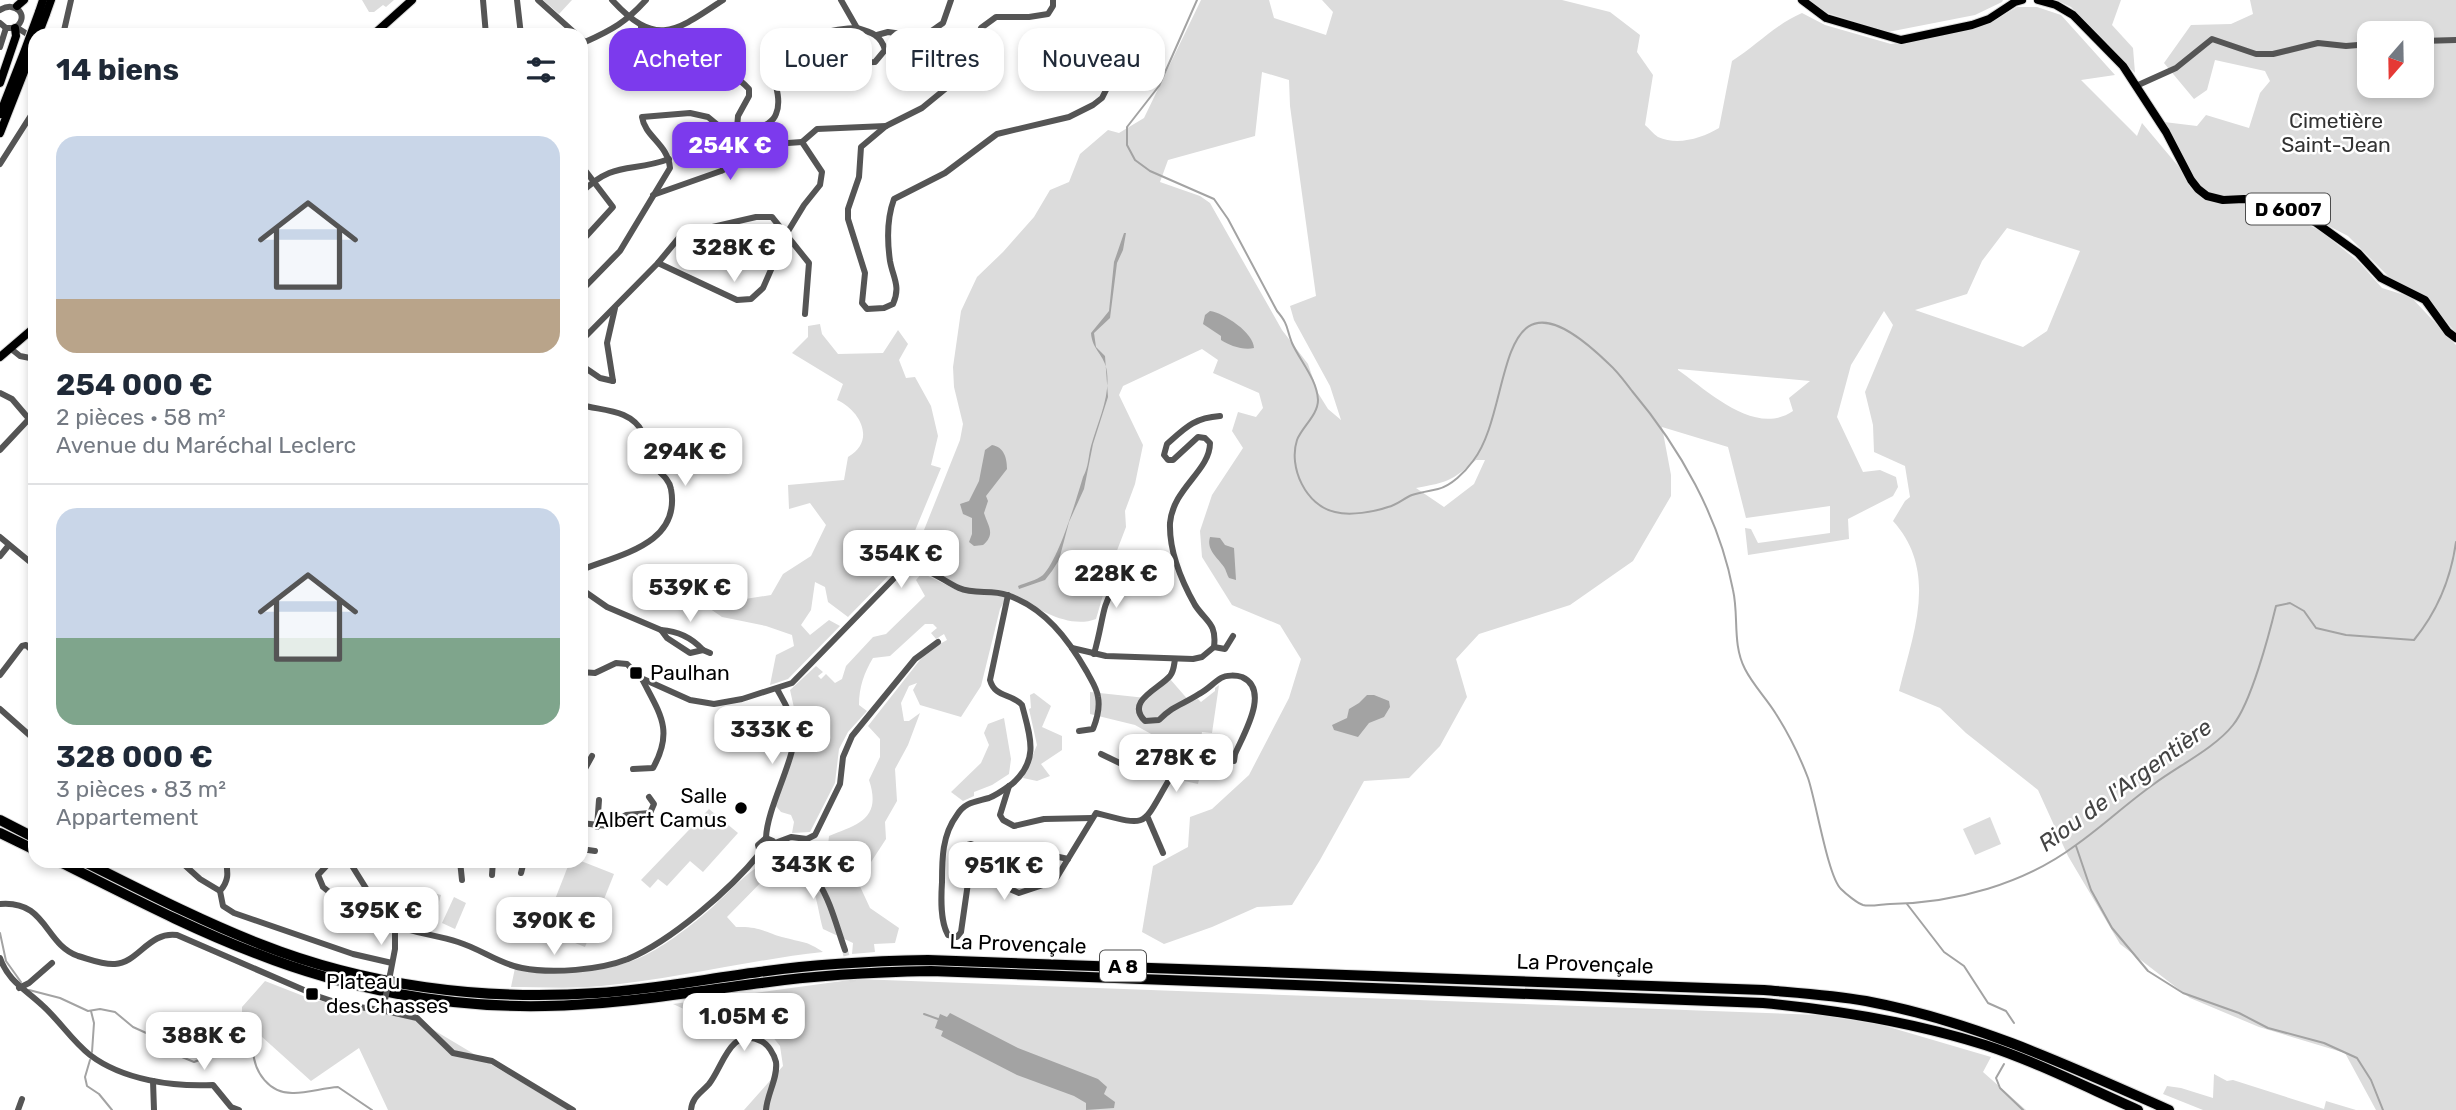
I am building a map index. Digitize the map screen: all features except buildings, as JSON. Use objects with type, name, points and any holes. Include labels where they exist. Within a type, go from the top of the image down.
[{"type":"highway","points":[[0,820],[28,834]]},
{"type":"highway","points":[[0,833],[28,847]]},
{"type":"highway","name":"La Provençale","points":[[72,868],[217,938],[257,954],[354,984],[442,1000],[545,1006],[600,1003],[816,976],[873,971],[930,971],[1763,1003],[1864,1014],[1924,1027],[2035,1064],[2138,1110]]},
{"type":"highway","name":"La Provençale","points":[[97,868],[262,945],[356,974],[443,990],[546,996],[598,993],[815,965],[928,960],[1764,990],[1865,1001],[1988,1033],[2169,1110]]},
{"type":"main road","points":[[38,28],[43,0]]},
{"type":"main road","points":[[38,28],[42,13],[51,0]]},
{"type":"main road","points":[[382,28],[412,0]]},
{"type":"main road","points":[[1802,0],[1825,18],[1901,40],[1972,25],[1989,19],[2022,0]]},
{"type":"main road","name":"D 6007","points":[[2038,0],[2056,5],[2073,15],[2117,59],[2166,132],[2198,189],[2215,199],[2268,202],[2315,222],[2358,253],[2381,278],[2425,300],[2448,332],[2456,338]]},
{"type":"main road","points":[[0,83],[16,36],[9,27]]},
{"type":"main road","points":[[0,114],[28,55]]},
{"type":"main road","points":[[0,133],[28,58]]},
{"type":"main road","points":[[0,357],[28,333]]},
{"type":"street","points":[[65,28],[71,0]]},
{"type":"street","points":[[483,0],[486,28]]},
{"type":"street","points":[[517,0],[519,28]]},
{"type":"street","points":[[538,0],[569,28]]},
{"type":"street","points":[[612,0],[629,19],[641,27],[667,30],[685,25],[723,0]]},
{"type":"street","points":[[588,41],[614,30],[629,19],[646,0]]},
{"type":"street","points":[[841,0],[857,27]]},
{"type":"street","points":[[877,35],[888,32],[923,37],[943,23],[951,0]]},
{"type":"street","points":[[1052,0],[1053,6],[1048,14],[1029,18],[996,17],[981,29],[966,72],[922,108],[886,127],[861,147],[859,177],[848,209],[848,219],[865,273],[862,303],[867,309],[884,308],[893,304],[898,293],[890,263],[888,235],[894,199],[945,173],[997,134],[1069,117],[1102,98],[1106,91]]},
{"type":"street","points":[[8,5],[21,12],[28,30]]},
{"type":"street","points":[[0,47],[9,27],[22,19]]},
{"type":"street","points":[[9,27],[28,38]]},
{"type":"street","points":[[641,27],[640,34],[661,57],[703,59],[743,82],[749,89],[749,96],[737,116],[735,164]]},
{"type":"street","points":[[736,140],[741,133],[770,123],[776,118],[778,109],[774,75],[769,59],[770,51],[776,42],[786,36],[811,36],[834,29],[857,27],[877,35],[883,42],[886,50],[872,62]]},
{"type":"street","points":[[2136,86],[2176,68],[2212,38],[2256,54],[2273,54],[2318,43],[2357,45]]},
{"type":"street","points":[[2434,41],[2456,40]]},
{"type":"street","points":[[588,284],[620,251],[670,168],[666,151],[643,125],[642,117],[690,113],[708,117],[736,140]]},
{"type":"street","points":[[0,164],[28,120]]},
{"type":"street","points":[[652,195],[721,171],[774,144],[802,142],[817,129],[886,127]]},
{"type":"street","points":[[659,263],[737,300],[751,299],[763,288],[787,233],[820,185],[821,172],[802,142]]},
{"type":"street","points":[[588,186],[612,170],[669,159]]},
{"type":"street","points":[[588,174],[613,207],[588,234]]},
{"type":"street","points":[[588,334],[659,263],[682,234],[756,216],[772,217],[809,263],[806,314]]},
{"type":"street","points":[[588,369],[613,381],[607,344],[616,307]]},
{"type":"street","points":[[10,348],[20,356],[28,358]]},
{"type":"street","points":[[0,393],[12,399],[28,418]]},
{"type":"street","points":[[588,407],[628,417],[637,425],[645,441],[648,459],[664,476],[671,490],[670,518],[658,536],[588,567]]},
{"type":"street","points":[[1214,647],[1214,629],[1197,608],[1172,553],[1170,523],[1174,504],[1203,464],[1210,450],[1210,443],[1205,438],[1198,437],[1173,460],[1168,460],[1164,449],[1194,421],[1203,417],[1220,416]]},
{"type":"street","points":[[0,450],[28,420]]},
{"type":"street","points":[[0,537],[28,560]]},
{"type":"street","points":[[0,556],[9,545]]},
{"type":"street","points":[[1094,654],[1103,607],[1114,587],[1150,562],[1158,565],[1163,574]]},
{"type":"street","points":[[641,678],[690,700],[715,704],[777,689],[792,683],[905,567],[922,568],[962,589],[1008,595],[1037,609],[1053,622],[1072,648],[1098,695],[1098,710],[1093,729],[1079,731]]},
{"type":"street","points":[[588,595],[607,607],[662,630],[675,631],[706,651],[690,653],[667,638],[662,630]]},
{"type":"street","points":[[1008,595],[990,680],[992,688],[1001,696],[1022,705],[1031,752],[1023,774],[991,797],[969,802],[957,814],[947,834],[942,878],[944,925],[948,935],[957,937],[962,928],[968,883],[975,877],[984,877],[1019,893],[1026,892],[1058,877],[1096,813],[1136,823],[1148,818],[1169,780],[1163,773],[1130,768],[1101,754]]},
{"type":"street","points":[[1214,647],[1225,649],[1233,636]]},
{"type":"street","points":[[760,853],[769,856],[775,846],[791,837],[807,839],[815,835],[840,784],[843,757],[852,736],[915,659],[938,642]]},
{"type":"street","points":[[0,675],[22,646],[28,647]]},
{"type":"street","points":[[1072,648],[1094,654],[1175,659],[1202,657],[1214,647]]},
{"type":"street","points":[[1175,659],[1172,673],[1139,705],[1141,717],[1145,721],[1159,720],[1171,708],[1197,696],[1221,678],[1241,677],[1252,686],[1256,701],[1234,761]]},
{"type":"street","points":[[588,672],[595,673],[616,663],[627,664],[641,678],[663,718],[665,734],[662,752],[653,768],[633,769]]},
{"type":"street","points":[[760,853],[758,845],[766,838],[769,816],[789,760],[794,737],[794,725],[777,689]]},
{"type":"street","points":[[0,709],[28,734]]},
{"type":"street","points":[[588,763],[592,756]]},
{"type":"street","points":[[1009,786],[1000,815],[1007,824],[1014,826],[1044,819],[1092,818]]},
{"type":"street","points":[[588,825],[608,826],[626,815],[650,813],[654,804],[649,797]]},
{"type":"street","points":[[597,827],[599,800]]},
{"type":"street","points":[[622,806],[626,815]]},
{"type":"street","points":[[1148,818],[1163,853]]},
{"type":"street","points":[[766,838],[798,860],[820,882],[845,950]]},
{"type":"street","points":[[964,846],[971,844],[1006,856],[1041,853],[1068,859]]},
{"type":"street","points":[[588,850],[595,852]]},
{"type":"street","points":[[353,868],[379,911],[395,926],[457,942],[525,969],[566,970],[609,964],[638,954],[681,926],[742,874],[760,853]]},
{"type":"street","points":[[188,868],[220,891],[223,906],[248,920],[353,954],[392,963]]},
{"type":"street","points":[[220,891],[227,884],[227,868]]},
{"type":"street","points":[[324,868],[318,875],[323,887],[343,903],[355,919],[366,920],[379,911]]},
{"type":"street","points":[[461,868],[462,880]]},
{"type":"street","points":[[492,868],[492,875]]},
{"type":"street","points":[[521,873],[522,868]]},
{"type":"street","points":[[0,904],[19,905],[35,913],[65,949],[104,963],[118,964],[159,937],[177,935],[320,997],[344,1005],[417,1018],[453,1053],[492,1060],[573,1110]]},
{"type":"street","points":[[382,1010],[392,963],[395,926]]},
{"type":"street","points":[[0,958],[7,973],[19,988],[42,1004],[92,1056],[123,1071],[153,1081],[213,1085],[231,1107],[239,1110]]},
{"type":"street","points":[[19,988],[52,963]]},
{"type":"street","points":[[691,1110],[695,1097],[710,1083],[727,1051],[737,1041],[750,1037],[763,1041],[775,1059],[776,1067],[766,1110]]},
{"type":"street","points":[[153,1081],[153,1110]]},
{"type":"street","points":[[18,1110],[22,1099]]},
{"type":"green space","points":[[362,0],[394,0],[386,7],[383,5],[374,12],[369,12]]},
{"type":"green space","points":[[543,0],[572,0],[559,14]]},
{"type":"green space","points":[[1201,0],[1269,0],[1274,18],[1326,35],[1333,12],[1322,0],[1562,0],[1610,12],[1640,35],[1637,52],[1653,75],[1645,125],[1658,137],[1674,141],[1698,138],[1719,128],[1732,61],[1783,23],[1802,13],[1825,25],[1891,44],[1966,31],[1991,23],[2017,7],[2037,7],[2061,15],[2115,75],[2081,80],[2137,136],[2142,123],[2205,198],[2223,203],[2257,203],[2282,210],[2322,232],[2359,262],[2382,288],[2411,297],[2456,345],[2456,1110],[2376,1110],[2345,1053],[2259,1027],[2190,998],[2120,944],[2068,856],[2038,790],[1966,733],[1940,708],[1899,691],[1915,625],[1919,582],[1907,541],[1893,521],[1910,497],[1905,466],[1874,452],[1873,425],[1865,392],[1893,325],[1884,311],[1851,365],[1837,417],[1863,472],[1880,470],[1896,477],[1898,487],[1893,496],[1848,519],[1849,539],[1748,555],[1745,528],[1751,529],[1758,543],[1830,533],[1830,506],[1746,518],[1728,447],[1662,427],[1671,475],[1671,496],[1633,561],[1570,605],[1479,634],[1456,659],[1467,697],[1440,746],[1409,778],[1364,781],[1292,905],[1257,907],[1164,944],[1142,932],[1153,866],[1188,847],[1190,817],[1212,809],[1249,775],[1289,698],[1301,659],[1280,625],[1232,605],[1202,557],[1200,531],[1212,495],[1243,448],[1232,431],[1238,412],[1256,417],[1263,408],[1259,393],[1213,373],[1218,360],[1202,349],[1123,386],[1119,395],[1143,445],[1135,484],[1125,511],[1126,527],[1096,619],[1085,622],[1062,619],[1009,593],[1000,609],[981,686],[961,717],[920,705],[913,690],[917,683],[909,686],[901,703],[904,721],[909,721],[920,713],[895,769],[897,801],[885,822],[886,839],[858,882],[870,908],[899,928],[895,943],[874,944],[875,952],[852,954],[853,943],[823,929],[811,886],[798,876],[771,872],[727,917],[736,927],[757,929],[809,944],[823,952],[629,983],[579,987],[511,987],[515,968],[561,972],[592,970],[622,964],[646,955],[683,931],[749,873],[773,857],[796,853],[826,864],[829,836],[858,823],[870,812],[872,793],[869,780],[880,757],[880,739],[868,726],[927,651],[947,640],[944,634],[936,639],[931,633],[937,628],[933,624],[925,624],[890,656],[873,658],[860,692],[859,705],[867,711],[848,732],[839,749],[835,783],[810,832],[792,833],[794,822],[791,815],[781,812],[775,805],[797,746],[799,730],[790,690],[816,666],[823,672],[818,676],[821,679],[826,674],[835,683],[842,679],[846,666],[873,637],[886,634],[925,596],[916,580],[922,573],[957,590],[929,571],[920,540],[960,440],[963,424],[954,387],[953,367],[961,311],[977,277],[1034,217],[1050,190],[1069,182],[1080,154],[1108,130],[1119,133],[1144,118],[1157,91],[1165,91],[1165,75]],"holes":[[[1262,72],[1289,80],[1290,106],[1316,296],[1290,306],[1294,320],[1330,386],[1341,420],[1328,409],[1318,393],[1308,364],[1282,330],[1210,203],[1200,196],[1160,182],[1168,160],[1255,136]],[[2007,228],[2080,251],[2047,331],[2023,347],[1915,310],[1967,294],[1982,261]],[[1678,369],[1810,381],[1789,398],[1793,411],[1778,418],[1763,419],[1732,408]],[[1476,460],[1485,460],[1474,484],[1444,507],[1416,488],[1448,480]]]},
{"type":"green space","points":[[1810,0],[2003,0],[1975,15],[1888,32],[1824,12]]},
{"type":"green space","points":[[2056,0],[2121,0],[2112,25],[2133,48],[2135,73],[2071,7]]},
{"type":"green space","name":"Cimetière Saint-Jean","points":[[2250,0],[2456,0],[2456,333],[2425,296],[2395,283],[2348,236],[2298,210],[2269,201],[2219,197],[2206,191],[2192,175],[2164,122],[2197,126],[2206,115],[2249,128],[2260,93],[2270,81],[2265,71],[2215,60],[2207,90],[2194,99],[2164,63],[2191,25],[2231,24],[2253,14]]},
{"type":"green space","points":[[820,324],[822,334],[838,354],[883,353],[898,330],[908,344],[899,360],[906,378],[915,377],[931,406],[938,436],[931,465],[941,468],[902,562],[848,617],[828,602],[825,587],[815,582],[811,610],[801,625],[810,635],[829,620],[840,626],[788,679],[770,685],[776,655],[794,646],[792,635],[766,626],[722,617],[684,591],[713,592],[745,599],[771,595],[783,574],[811,556],[826,525],[810,503],[789,509],[788,485],[844,480],[848,457],[857,450],[863,435],[862,427],[853,411],[837,400],[843,384],[792,353],[808,337],[808,326]]},
{"type":"green space","points":[[1170,679],[1190,702],[1198,699],[1201,702],[1219,685],[1212,733],[1202,732],[1196,773],[1200,775],[1198,784],[1180,780],[1179,772],[1172,769],[1180,750],[1135,725],[1090,714],[1090,692],[1146,698]]},
{"type":"green space","points":[[1034,693],[1051,706],[1042,727],[1062,736],[1062,750],[1041,764],[1050,776],[1037,781],[1023,778],[1037,745],[1029,709],[1030,695]]},
{"type":"green space","points":[[1004,718],[1011,759],[1009,774],[974,792],[974,796],[963,801],[951,792],[981,763],[989,745],[984,733],[988,724]]},
{"type":"green space","points":[[709,809],[738,833],[703,872],[690,861],[667,886],[658,879],[650,888],[641,880]]},
{"type":"green space","points":[[1990,817],[2001,844],[1975,855],[1963,829]]},
{"type":"green space","points":[[588,864],[614,874],[585,947],[543,930],[567,868],[588,868]]},
{"type":"green space","points":[[427,891],[441,895],[434,920],[421,916]]},
{"type":"green space","points":[[454,897],[466,903],[455,929],[442,923]]},
{"type":"green space","points":[[857,979],[1821,1015],[1882,1025],[1991,1057],[1983,1072],[2026,1110],[744,1110],[783,1066],[780,1046],[768,1031],[723,1027],[673,1004]]},
{"type":"green space","points":[[265,981],[311,999],[417,1020],[568,1110],[388,1110],[359,1048],[311,1081],[242,1019],[242,1007]]},
{"type":"green space","points":[[2214,1074],[2227,1081],[2233,1080],[2324,1109],[2326,1101],[2356,1110],[2203,1110],[2163,1094],[2167,1086],[2213,1098]]},
{"type":"shaded area","points":[[1126,233],[1117,263],[1110,318],[1094,333],[1096,347],[1105,356],[1106,366],[1094,344],[1091,333],[1109,311],[1114,262]]},
{"type":"shaded area","points":[[1210,311],[1244,330],[1254,348],[1236,347],[1221,340],[1221,336],[1203,324],[1205,315]]},
{"type":"shaded area","points":[[1107,386],[1108,397],[1093,444],[1084,489],[1069,522],[1059,560],[1045,580],[1019,589],[1018,586],[1043,575],[1061,543],[1086,469]]},
{"type":"shaded area","points":[[992,445],[1004,454],[1007,469],[986,496],[988,501],[984,513],[990,530],[989,537],[983,545],[974,546],[969,542],[972,518],[963,514],[960,504],[969,501],[979,481],[985,450]]},
{"type":"shaded area","points":[[1210,537],[1220,538],[1225,545],[1234,548],[1236,580],[1229,578],[1213,554]]},
{"type":"shaded area","points":[[1367,695],[1389,701],[1390,707],[1384,717],[1369,723],[1358,737],[1334,730],[1332,725],[1347,718],[1349,709]]},
{"type":"shaded area","points":[[950,1013],[1018,1048],[1098,1079],[1107,1087],[1104,1094],[1115,1102],[1114,1108],[1086,1110],[1086,1103],[1074,1096],[1017,1075],[941,1036],[943,1031],[935,1028],[940,1014],[947,1017]]},
{"type":"waterway","name":"Riou de l'Argentière","points":[[1197,0],[1159,86],[1127,127],[1127,145],[1135,160],[1150,171],[1214,199],[1228,219],[1285,323],[1317,392],[1315,411],[1299,435],[1295,451],[1297,473],[1308,494],[1325,508],[1335,512],[1355,513],[1382,509],[1412,495],[1448,485],[1470,465],[1486,436],[1512,348],[1525,329],[1544,322],[1571,333],[1609,364],[1650,413],[1681,460],[1708,510],[1727,563],[1735,600],[1741,659],[1748,675],[1794,745],[1805,770],[1836,882],[1843,891],[1863,905],[1939,900],[1988,889],[2034,871],[2086,838],[2154,784],[2206,749],[2233,725],[2253,685],[2276,606],[2290,603],[2304,611],[2316,628],[2346,635],[2414,640],[2430,618],[2442,594],[2451,569],[2456,542]]},
{"type":"waterway","points":[[2076,846],[2091,890],[2112,928],[2148,971],[2183,993],[2239,1013],[2268,1028],[2324,1043],[2357,1058],[2371,1080],[2383,1110]]},
{"type":"waterway","points":[[1907,904],[1944,952],[1964,966],[1988,1003],[2006,1011],[2014,1023]]},
{"type":"waterway","points":[[0,933],[6,961],[21,982]]},
{"type":"waterway","points":[[29,990],[60,998],[88,1011],[100,1009],[115,1012],[133,1027],[155,1037],[182,1057],[194,1062],[223,1050],[246,1047],[253,1050],[256,1066],[264,1080],[277,1090],[299,1093],[338,1087],[372,1110]]},
{"type":"waterway","points":[[91,1011],[94,1023],[92,1052]]},
{"type":"waterway","points":[[924,1014],[938,1019]]},
{"type":"waterway","points":[[90,1060],[85,1077],[87,1086],[99,1094],[112,1110]]},
{"type":"waterway","points":[[2004,1064],[1996,1078],[2000,1088],[2023,1110]]},
{"type":"tunnel","points":[[845,950],[853,982]]},
{"type":"place","name":"Paulhan","points":[[636,673]]},
{"type":"place","name":"Salle Albert Camus","points":[[741,808]]},
{"type":"place","name":"Plateau des Chasses","points":[[312,994]]}]
